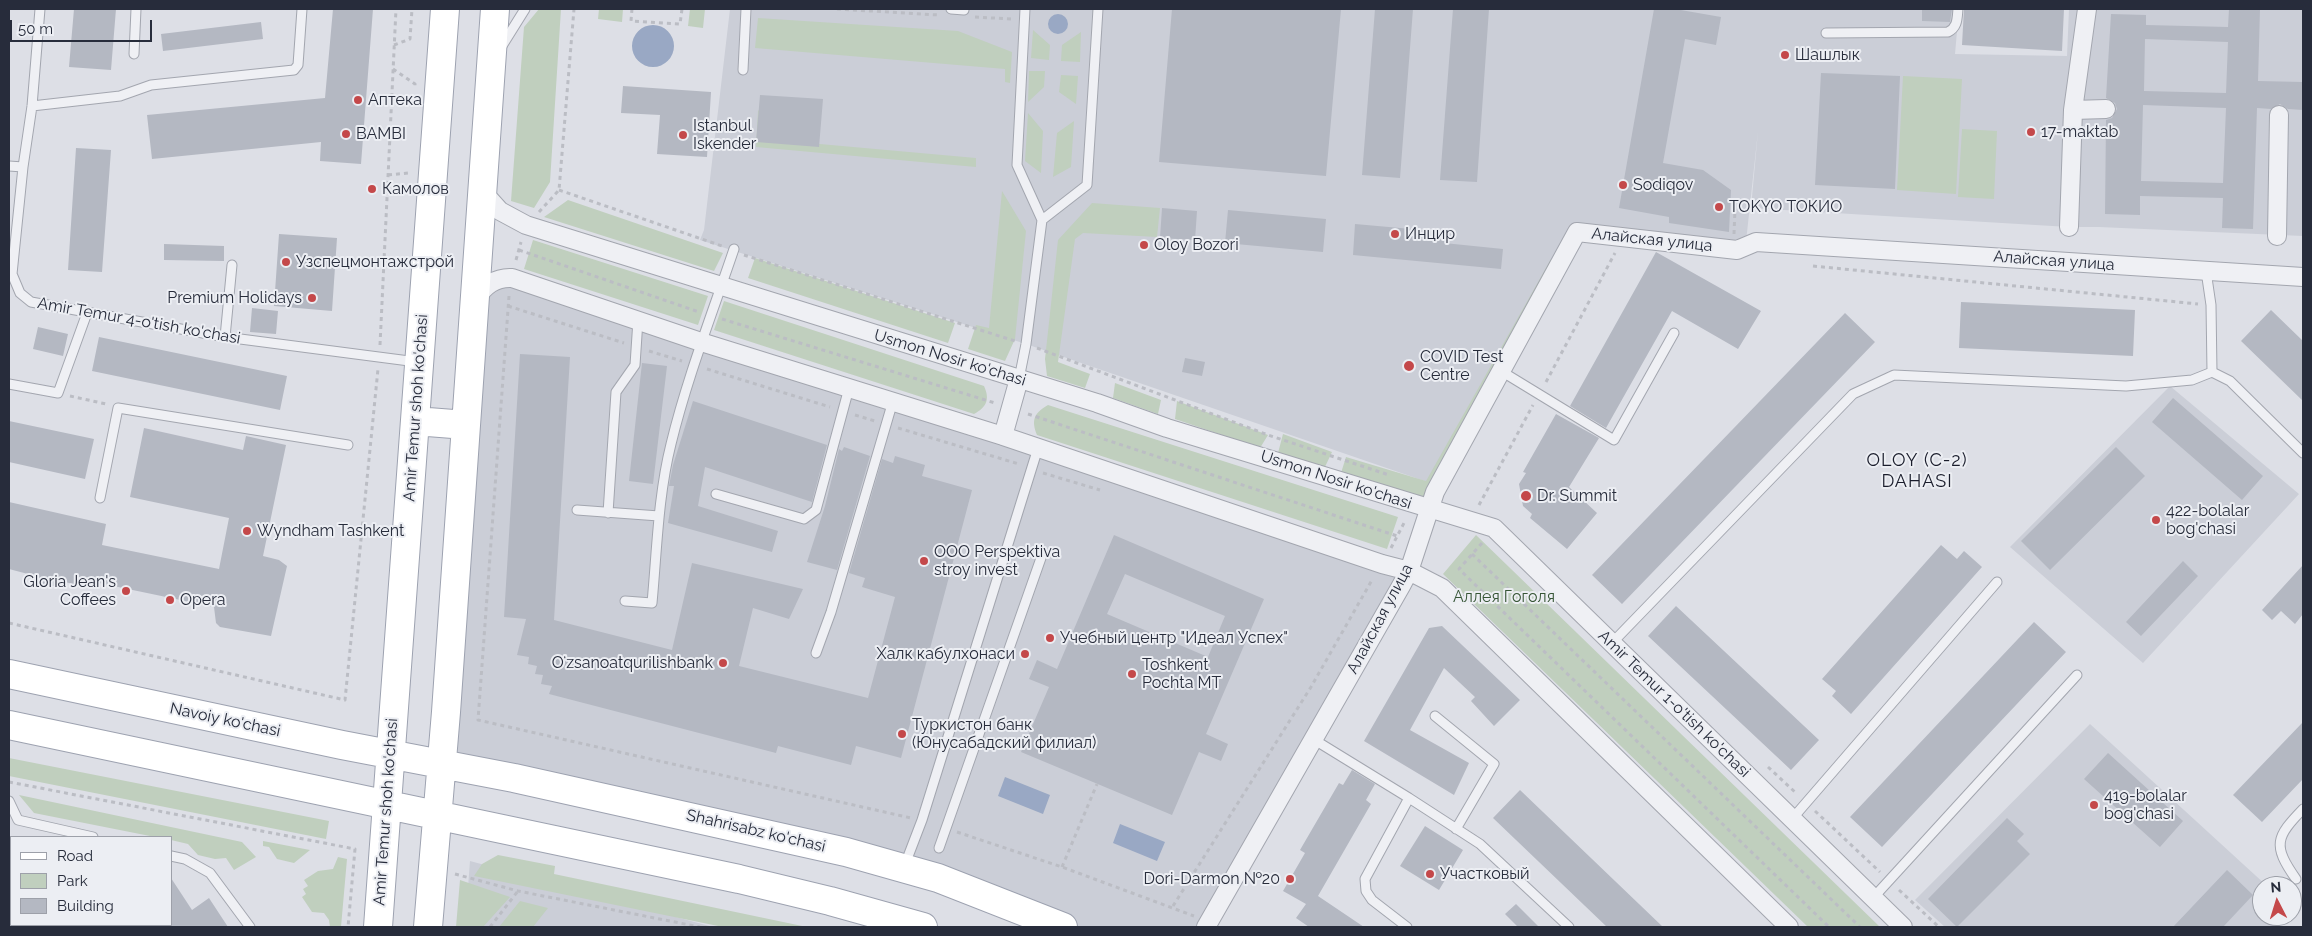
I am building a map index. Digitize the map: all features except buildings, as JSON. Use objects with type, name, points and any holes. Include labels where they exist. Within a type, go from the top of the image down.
[{"type":"main road","name":"Amir Temur shoh ko'chasi","points":[[378,927],[445,9]]},
{"type":"main road","points":[[428,927],[442,764],[495,9]]},
{"type":"main road","points":[[415,421],[466,425]]},
{"type":"main road","name":"Navoiy ko'chasi","points":[[9,674],[442,764]]},
{"type":"main road","points":[[9,725],[739,879],[830,901],[923,927]]},
{"type":"main road","name":"Shahrisabz ko'chasi","points":[[442,764],[753,830],[903,868],[983,894],[1063,927]]},
{"type":"street","points":[[2069,227],[2073,110],[2086,9]]},
{"type":"street","points":[[2073,110],[2106,109]]},
{"type":"street","points":[[2277,236],[2279,115]]},
{"type":"street","name":"Usmon Nosir ko'chasi","points":[[482,191],[500,211],[526,225],[1421,507]]},
{"type":"street","name":"Алайская улица","points":[[1207,925],[1409,571],[1421,507],[1582,228],[1737,250],[1756,242],[2303,278]]},
{"type":"street","points":[[475,300],[490,283],[500,278],[512,278],[701,342],[1003,436],[1382,564],[1409,571],[1442,588],[1789,927]]},
{"type":"street","points":[[1003,436],[1019,380]]},
{"type":"street","name":"Amir Temur 1-o'tish ko'chasi","points":[[1421,507],[1494,528],[1903,927]]},
{"type":"lane","name":"Amir Temur 4-o'tish ko'chasi","points":[[40,9],[32,106],[10,274],[20,293],[30,302],[225,337],[419,362]]},
{"type":"lane","points":[[134,54],[136,9]]},
{"type":"lane","points":[[32,106],[120,96],[151,85],[294,70],[298,65],[302,9]]},
{"type":"lane","points":[[491,64],[526,9]]},
{"type":"lane","points":[[743,70],[746,9]]},
{"type":"lane","points":[[1019,380],[1026,344],[1042,220],[1017,165],[1025,9]]},
{"type":"lane","points":[[1042,220],[1086,185],[1098,9]]},
{"type":"lane","points":[[1826,33],[1948,32],[1954,29],[1958,9]]},
{"type":"lane","points":[[948,12],[965,13]]},
{"type":"lane","points":[[9,166],[23,167]]},
{"type":"lane","points":[[625,600],[652,603],[659,516],[670,446],[693,364],[734,250]]},
{"type":"lane","points":[[225,337],[232,265]]},
{"type":"lane","points":[[2206,271],[2211,305],[2212,372]]},
{"type":"lane","points":[[9,384],[58,393],[87,313]]},
{"type":"lane","points":[[608,513],[616,392],[635,365],[638,320]]},
{"type":"lane","points":[[1501,371],[1614,440],[1674,332]]},
{"type":"lane","points":[[1612,643],[1853,394],[1894,375],[2126,386],[2192,380],[2212,372],[2230,381],[2303,453]]},
{"type":"lane","points":[[716,494],[804,519],[811,516],[816,510],[849,388]]},
{"type":"lane","points":[[816,652],[831,612],[893,401]]},
{"type":"lane","points":[[100,498],[118,408],[348,445]]},
{"type":"lane","points":[[903,868],[922,820],[1038,448]]},
{"type":"lane","points":[[577,510],[659,516]]},
{"type":"lane","points":[[939,848],[1041,558]]},
{"type":"lane","points":[[1792,819],[1997,582]]},
{"type":"lane","points":[[1873,898],[2077,675]]},
{"type":"lane","points":[[1435,716],[1494,764],[1456,829]]},
{"type":"lane","points":[[1313,739],[1480,844],[1569,927]]},
{"type":"lane","points":[[1407,927],[1372,900],[1366,891],[1366,879],[1409,798]]},
{"type":"lane","points":[[9,801],[18,820],[89,836]]},
{"type":"lane","points":[[2294,876],[2284,861],[2279,842],[2286,827],[2303,809]]},
{"type":"lane","points":[[172,856],[185,859],[210,873],[250,927]]},
{"type":"path","points":[[394,45],[410,39],[412,9]]},
{"type":"path","points":[[574,9],[559,190],[526,225],[518,250],[508,306],[478,720],[922,820]]},
{"type":"path","points":[[632,9],[631,20],[680,24],[682,9]]},
{"type":"path","points":[[837,9],[948,12]]},
{"type":"path","points":[[965,13],[1024,19]]},
{"type":"path","points":[[393,69],[415,84],[414,94]]},
{"type":"path","points":[[388,174],[408,173],[409,163]]},
{"type":"path","points":[[559,190],[734,250],[1026,344],[1268,435],[1396,477]]},
{"type":"path","points":[[1734,226],[1735,209]]},
{"type":"path","points":[[1544,386],[1619,246]]},
{"type":"path","points":[[518,250],[711,316],[1010,408],[1397,536]]},
{"type":"path","points":[[1805,265],[2211,305]]},
{"type":"path","points":[[508,306],[886,425],[1108,492]]},
{"type":"path","points":[[58,393],[118,408]]},
{"type":"path","points":[[1478,508],[1534,403]]},
{"type":"path","points":[[1172,906],[1311,686],[1397,536],[1421,507]]},
{"type":"path","points":[[1488,536],[1459,569],[1829,927]]},
{"type":"path","points":[[1472,554],[1860,927]]},
{"type":"path","points":[[9,623],[345,700]]},
{"type":"path","points":[[9,782],[355,849],[348,927]]},
{"type":"path","points":[[1062,867],[1097,784]]},
{"type":"path","points":[[947,829],[1172,906],[1207,925]]},
{"type":"path","points":[[452,873],[518,890],[700,927]]},
{"type":"path","points":[[490,927],[518,890]]},
{"type":"shaded area","name":"Oloy Bozori","points":[[730,9],[1959,9],[1955,54],[2067,56],[2069,9],[2303,9],[2303,236],[2069,227],[1751,208],[1758,131],[1745,251],[1576,238],[1439,486],[1026,344],[700,240],[704,230]]},
{"type":"shaded area","points":[[495,280],[1409,571],[1206,927],[1063,927],[983,895],[442,764],[475,300]]},
{"type":"shaded area","name":"422-bolalar bog'chasi","points":[[2170,386],[2299,494],[2143,663],[2010,547]]},
{"type":"shaded area","name":"419-bolalar bog'chasi","points":[[2090,724],[2256,876],[2252,876],[2252,926],[2274,926],[1945,927],[1915,900]]},
{"type":"shaded area","points":[[470,861],[713,927],[465,927]]},
{"type":"green space","points":[[539,9],[561,9],[550,182],[534,208],[511,201],[524,27]]},
{"type":"green space","points":[[599,9],[623,9],[622,22],[598,19]]},
{"type":"green space","points":[[690,9],[705,9],[703,28],[688,26]]},
{"type":"green space","points":[[758,18],[958,31],[1012,52],[1010,83],[1005,82],[1005,69],[755,48]]},
{"type":"green space","points":[[1033,30],[1050,45],[1049,60],[1031,58]]},
{"type":"green space","points":[[1081,32],[1080,62],[1061,61],[1062,45]]},
{"type":"green space","points":[[1029,71],[1045,71],[1044,87],[1028,102]]},
{"type":"green space","points":[[1061,75],[1078,76],[1076,104],[1059,92]]},
{"type":"green space","points":[[1903,76],[1962,79],[1956,194],[1897,190]]},
{"type":"green space","points":[[764,105],[764,139],[976,158],[976,167],[756,147],[758,111]]},
{"type":"green space","points":[[1028,113],[1043,131],[1041,173],[1025,161]]},
{"type":"green space","points":[[1074,121],[1071,167],[1053,177],[1057,133]]},
{"type":"green space","points":[[1962,129],[1997,131],[1994,199],[1958,197]]},
{"type":"green space","points":[[1002,191],[1026,231],[1015,339],[1005,361],[968,349],[976,325],[989,328]]},
{"type":"green space","points":[[568,200],[723,253],[714,271],[544,217]]},
{"type":"green space","points":[[1092,203],[1160,208],[1157,237],[1083,233],[1075,239],[1058,362],[1090,374],[1085,388],[1047,376],[1045,359],[1058,240]]},
{"type":"green space","points":[[533,240],[708,296],[698,325],[524,269]]},
{"type":"green space","points":[[1566,255],[1429,497],[1422,499],[1341,473],[1346,457],[1426,481],[1551,259]]},
{"type":"green space","points":[[755,258],[955,323],[948,343],[748,278]]},
{"type":"green space","points":[[724,301],[984,386],[987,395],[986,402],[974,414],[714,330]]},
{"type":"green space","points":[[1115,383],[1161,400],[1158,414],[1113,398]]},
{"type":"green space","points":[[1177,401],[1268,435],[1260,448],[1175,419]]},
{"type":"green space","points":[[1048,405],[1398,517],[1387,549],[1037,435],[1034,425],[1035,417]]},
{"type":"green space","points":[[1283,434],[1332,452],[1324,469],[1278,453]]},
{"type":"green space","name":"Аллея Гоголя","points":[[1476,535],[1880,927],[1808,927],[1443,574]]},
{"type":"green space","points":[[9,758],[329,821],[326,839],[9,776]]},
{"type":"green space","points":[[19,795],[242,842],[256,857],[234,870],[226,858],[215,859],[198,855],[188,844],[172,840],[172,836],[150,836],[34,813]]},
{"type":"green space","points":[[263,841],[310,850],[294,863],[277,859],[269,847],[263,846]]},
{"type":"green space","points":[[498,855],[555,866],[554,874],[807,927],[723,927],[474,876],[482,864]]},
{"type":"green space","points":[[338,857],[347,859],[341,927],[330,927],[329,920],[324,913],[312,912],[302,897],[306,894],[303,889],[308,886],[304,880],[318,871],[333,869]]},
{"type":"green space","points":[[460,880],[510,897],[483,927],[456,927]]},
{"type":"green space","points":[[9,897],[10,926],[52,926],[50,927],[9,927]]},
{"type":"green space","points":[[520,901],[548,908],[533,927],[499,927]]},
{"type":"water","points":[[1058,14],[1065,17],[1068,24],[1065,31],[1058,34],[1051,31],[1048,24],[1051,17]]},
{"type":"water","points":[[653,25],[668,31],[674,46],[668,61],[653,67],[638,61],[632,46],[638,31]]},
{"type":"water","points":[[1005,777],[1050,795],[1043,814],[998,796]]},
{"type":"water","points":[[1120,824],[1165,842],[1157,861],[1113,843]]},
{"type":"place","name":"Шашлык","points":[[1785,55]]},
{"type":"place","name":"Аптека","points":[[358,100]]},
{"type":"place","name":"17-maktab","points":[[2031,132]]},
{"type":"place","name":"BAMBI","points":[[346,134]]},
{"type":"place","name":"Istanbul Iskender","points":[[683,135]]},
{"type":"place","name":"Sodiqov","points":[[1623,185]]},
{"type":"place","name":"Камолов","points":[[372,189]]},
{"type":"place","name":"TOKYO ТОКИО","points":[[1719,207]]},
{"type":"place","name":"Инцир","points":[[1395,234]]},
{"type":"place","name":"Oloy Bozori","points":[[1144,245]]},
{"type":"place","name":"Узспецмонтажстрой","points":[[286,262]]},
{"type":"place","name":"Premium Holidays","points":[[312,298]]},
{"type":"place","name":"COVID Test Centre","points":[[1409,366]]},
{"type":"place","name":"Dr. Summit","points":[[1526,496]]},
{"type":"place","name":"422-bolalar bog'chasi","points":[[2156,520]]},
{"type":"place","name":"Wyndham Tashkent","points":[[247,531]]},
{"type":"place","name":"ООО Perspektiva stroy invest","points":[[924,561]]},
{"type":"place","name":"Gloria Jean's Coffees","points":[[126,591]]},
{"type":"place","name":"Opera","points":[[170,600]]},
{"type":"place","name":"Учебный центр \"Идеал Успех\"","points":[[1050,638]]},
{"type":"place","name":"Халк кабулхонаси","points":[[1025,654]]},
{"type":"place","name":"Oʻzsanoatqurilishbank","points":[[723,663]]},
{"type":"place","name":"Toshkent Pochta MT","points":[[1132,674]]},
{"type":"place","name":"Туркистон банк (Юнусабадский филиал)","points":[[902,734]]},
{"type":"place","name":"419-bolalar bog'chasi","points":[[2094,805]]},
{"type":"place","name":"Участковый","points":[[1430,874]]},
{"type":"place","name":"Dori-Darmon №20","points":[[1290,879]]},
{"type":"district","name":"OLOY (C-2) DAHASI","points":[[1917,471]]}]
